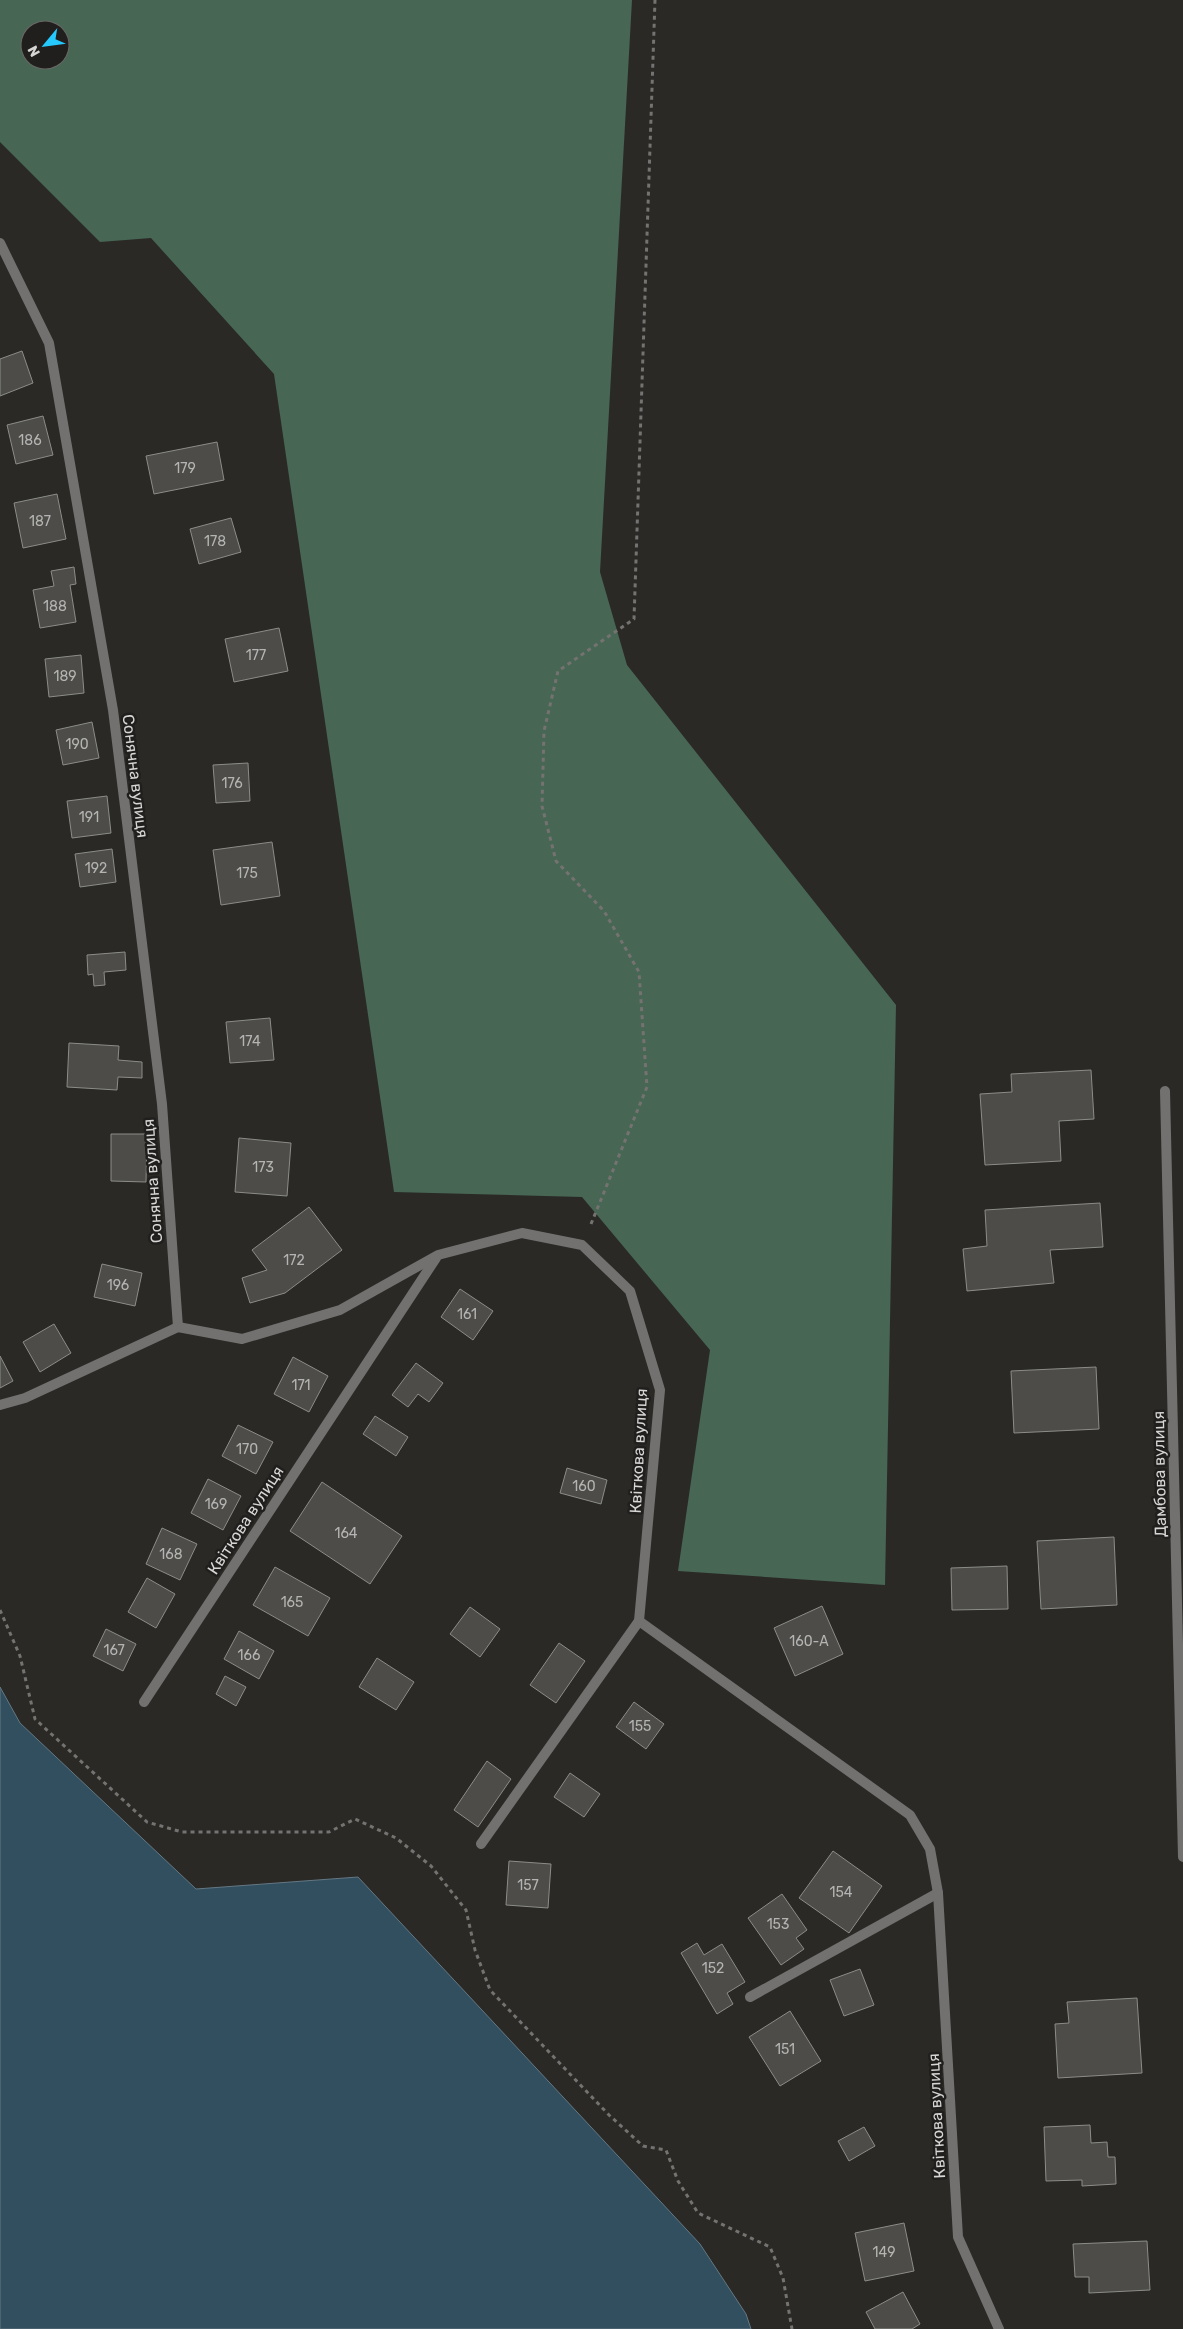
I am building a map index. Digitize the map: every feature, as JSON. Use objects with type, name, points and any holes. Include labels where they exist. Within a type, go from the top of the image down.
[{"type":"street","name":"Сонячна вулиця","points":[[0,243],[48,343],[113,710],[162,1104],[178,1327]]},
{"type":"street","name":"Дамбова вулиця","points":[[1165,1091],[1183,1857]]},
{"type":"street","points":[[0,1405],[25,1398],[178,1327],[242,1339],[340,1310],[438,1255],[522,1233],[582,1245]]},
{"type":"street","name":"Квіткова вулиця","points":[[481,1844],[639,1620],[660,1390],[630,1291],[582,1245]]},
{"type":"street","name":"Квіткова вулиця","points":[[144,1702],[438,1255]]},
{"type":"street","name":"Квіткова вулиця","points":[[639,1620],[910,1815],[930,1849],[938,1893],[958,2236],[999,2329]]},
{"type":"street","points":[[750,1997],[938,1893]]},
{"type":"path","points":[[582,1245],[647,1087],[639,972],[604,911],[556,861],[542,806],[544,731],[558,671],[634,619],[655,0]]},
{"type":"path","points":[[0,1610],[20,1656],[35,1719],[147,1822],[182,1832],[330,1832],[356,1819],[396,1838],[431,1866],[466,1910],[475,1950],[490,1990],[609,2115],[643,2146],[666,2150],[678,2182],[698,2213],[770,2247],[783,2278],[792,2329]]},
{"type":"green space","points":[[0,0],[632,0],[600,572],[627,665],[896,1005],[885,1585],[678,1571],[710,1350],[582,1197],[394,1192],[274,374],[151,238],[100,242],[0,142]]},
{"type":"water","points":[[0,1687],[20,1723],[196,1889],[358,1877],[700,2244],[746,2314],[751,2329],[0,2329]]},
{"type":"building","points":[[22,351],[33,383],[0,396],[0,359]]},
{"type":"building","points":[[43,416],[53,455],[16,464],[7,425]]},
{"type":"building","points":[[217,442],[224,480],[154,494],[146,456]]},
{"type":"building","points":[[57,494],[66,539],[23,548],[14,503]]},
{"type":"building","points":[[231,518],[241,552],[199,564],[190,529]]},
{"type":"building","points":[[74,567],[76,584],[70,585],[76,622],[40,628],[33,590],[54,586],[51,571]]},
{"type":"building","points":[[279,628],[288,671],[234,682],[225,639]]},
{"type":"building","points":[[81,655],[84,693],[49,697],[45,659]]},
{"type":"building","points":[[92,722],[99,758],[63,765],[56,730]]},
{"type":"building","points":[[248,763],[250,801],[216,803],[213,765]]},
{"type":"building","points":[[107,796],[111,833],[72,838],[67,801]]},
{"type":"building","points":[[272,842],[280,896],[221,905],[213,850]]},
{"type":"building","points":[[112,849],[116,882],[80,887],[75,854]]},
{"type":"building","points":[[125,952],[126,970],[104,972],[105,985],[94,986],[93,974],[88,975],[87,955]]},
{"type":"building","points":[[270,1018],[274,1060],[230,1063],[226,1022]]},
{"type":"building","points":[[69,1043],[119,1046],[118,1060],[142,1062],[142,1078],[118,1077],[117,1090],[67,1087]]},
{"type":"building","points":[[1091,1070],[1094,1119],[1059,1121],[1061,1161],[985,1165],[980,1094],[1012,1092],[1011,1074]]},
{"type":"building","points":[[111,1134],[147,1134],[146,1182],[111,1181]]},
{"type":"building","points":[[239,1138],[291,1143],[287,1196],[235,1192]]},
{"type":"building","points":[[1100,1203],[1103,1247],[1050,1250],[1054,1283],[967,1291],[963,1249],[987,1246],[985,1210]]},
{"type":"building","points":[[309,1207],[342,1250],[285,1293],[250,1303],[242,1278],[267,1270],[252,1250]]},
{"type":"building","points":[[102,1264],[142,1273],[135,1306],[94,1297]]},
{"type":"building","points":[[460,1289],[493,1311],[473,1340],[441,1317]]},
{"type":"building","points":[[54,1324],[71,1353],[40,1372],[23,1342]]},
{"type":"building","points":[[0,1356],[13,1381],[0,1388]]},
{"type":"building","points":[[293,1357],[328,1376],[309,1412],[274,1394]]},
{"type":"building","points":[[416,1363],[443,1383],[429,1402],[418,1394],[408,1407],[392,1395]]},
{"type":"building","points":[[1096,1367],[1099,1429],[1014,1433],[1011,1371]]},
{"type":"building","points":[[375,1416],[408,1437],[396,1456],[363,1434]]},
{"type":"building","points":[[238,1425],[273,1442],[256,1474],[222,1456]]},
{"type":"building","points":[[567,1468],[607,1480],[601,1504],[560,1493]]},
{"type":"building","points":[[208,1479],[241,1496],[223,1530],[191,1513]]},
{"type":"building","points":[[322,1482],[402,1536],[370,1584],[290,1531]]},
{"type":"building","points":[[162,1528],[197,1544],[180,1580],[146,1564]]},
{"type":"building","points":[[1114,1537],[1117,1605],[1041,1609],[1037,1541]]},
{"type":"building","points":[[1007,1566],[1008,1609],[952,1610],[951,1568]]},
{"type":"building","points":[[275,1567],[330,1598],[308,1636],[253,1605]]},
{"type":"building","points":[[147,1578],[175,1594],[156,1628],[128,1612]]},
{"type":"building","points":[[822,1606],[843,1654],[795,1676],[774,1628]]},
{"type":"building","points":[[470,1607],[500,1629],[480,1657],[450,1634]]},
{"type":"building","points":[[106,1629],[136,1644],[123,1671],[93,1656]]},
{"type":"building","points":[[239,1631],[274,1651],[259,1679],[224,1659]]},
{"type":"building","points":[[559,1643],[585,1661],[556,1703],[530,1685]]},
{"type":"building","points":[[377,1658],[414,1682],[396,1710],[359,1687]]},
{"type":"building","points":[[225,1676],[246,1687],[236,1706],[216,1694]]},
{"type":"building","points":[[634,1702],[664,1724],[646,1749],[616,1727]]},
{"type":"building","points":[[487,1761],[511,1779],[478,1827],[454,1810]]},
{"type":"building","points":[[570,1773],[600,1794],[584,1817],[554,1797]]},
{"type":"building","points":[[833,1851],[882,1886],[849,1933],[799,1898]]},
{"type":"building","points":[[509,1861],[551,1864],[548,1908],[506,1905]]},
{"type":"building","points":[[782,1894],[807,1930],[796,1938],[804,1949],[781,1965],[748,1918]]},
{"type":"building","points":[[697,1943],[704,1955],[722,1944],[745,1982],[727,1993],[733,2004],[717,2014],[681,1953]]},
{"type":"building","points":[[860,1969],[874,2005],[844,2016],[830,1980]]},
{"type":"building","points":[[1137,1998],[1142,2073],[1058,2078],[1055,2024],[1069,2023],[1067,2002]]},
{"type":"building","points":[[790,2011],[821,2061],[780,2086],[749,2037]]},
{"type":"building","points":[[1090,2125],[1091,2143],[1107,2142],[1108,2157],[1115,2157],[1116,2184],[1082,2186],[1082,2180],[1046,2181],[1044,2127]]},
{"type":"building","points":[[864,2127],[875,2146],[849,2161],[838,2141]]},
{"type":"building","points":[[904,2223],[914,2271],[865,2281],[855,2233]]},
{"type":"building","points":[[1147,2241],[1150,2290],[1089,2293],[1089,2277],[1075,2277],[1073,2244]]},
{"type":"building","points":[[903,2292],[920,2324],[912,2329],[875,2329],[866,2312]]}]
